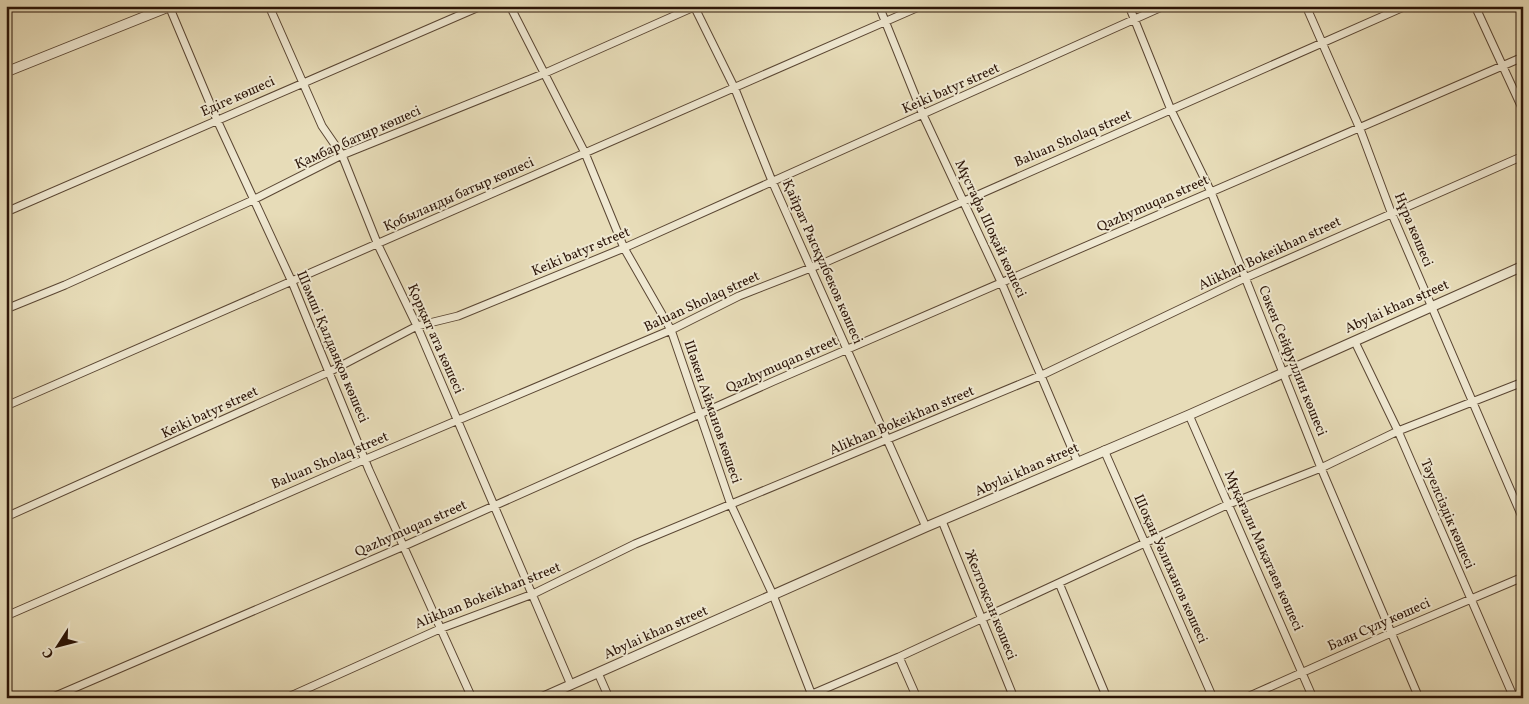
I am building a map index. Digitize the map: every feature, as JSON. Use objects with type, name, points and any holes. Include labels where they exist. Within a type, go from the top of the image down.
[{"type":"street","points":[[6,72],[170,6]]},
{"type":"street","name":"Шәмші Қалдаяқов көшесі","points":[[170,6],[217,120],[292,282],[366,459],[472,698]]},
{"type":"street","name":"Қорқыт ата көшесі","points":[[269,6],[322,126],[342,155],[378,245],[417,326],[571,685]]},
{"type":"street","name":"Едіге көшесі","points":[[6,212],[481,6]]},
{"type":"street","name":"Шәкен Айманов көшесі","points":[[510,6],[543,74],[585,153],[624,248],[671,330],[731,505],[773,595],[813,696]]},
{"type":"street","name":"Қамбар батыр көшесі","points":[[6,309],[65,286],[253,200],[342,155],[543,74],[694,6]]},
{"type":"street","name":"Қайрат Рысқұлбеков көшесі","points":[[694,6],[735,89],[772,181],[926,527]]},
{"type":"street","name":"Мұстафа Шоқай көшесі","points":[[879,6],[923,116],[1002,284],[1078,463]]},
{"type":"street","name":"Қобыланды батыр көшесі","points":[[6,406],[735,89],[921,6]]},
{"type":"street","name":"Сәкен Сейфуллин көшесі","points":[[1129,6],[1172,110],[1210,192],[1282,373],[1419,698]]},
{"type":"street","name":"Keiki batyr street","points":[[6,517],[329,372],[417,326],[458,316],[624,248],[772,181],[923,116],[1164,6]]},
{"type":"street","name":"Нұра көшесі","points":[[1306,6],[1360,129],[1391,212],[1523,519]]},
{"type":"street","name":"Baluan Sholaq street","points":[[6,616],[366,459],[671,330],[738,296],[811,268],[1406,6]]},
{"type":"street","points":[[1475,6],[1523,110]]},
{"type":"street","name":"Qazhymuqan street","points":[[51,698],[404,546],[847,350],[1523,57]]},
{"type":"street","name":"Alikhan Bokeikhan street","points":[[286,698],[442,628],[533,594],[635,544],[888,441],[1042,375],[1245,278],[1391,212],[1523,156]]},
{"type":"street","name":"Abylai khan street","points":[[541,698],[926,527],[1355,342],[1523,266]]},
{"type":"street","name":"Тәуелсіздік көшесі","points":[[1355,342],[1398,431],[1514,698]]},
{"type":"street","points":[[803,698],[813,696],[899,657],[1229,504],[1322,468],[1398,431],[1523,382]]},
{"type":"street","name":"Мұқағали Мақатаев көшесі","points":[[1188,415],[1229,504],[1313,698]]},
{"type":"street","name":"Шоқан Уәлиханов көшесі","points":[[1104,450],[1213,698]]},
{"type":"street","name":"Желтоқсан көшесі","points":[[942,521],[1014,698]]},
{"type":"street","name":"Баян Сұлу көшесі","points":[[1245,698],[1391,632],[1523,577]]},
{"type":"street","points":[[1059,583],[1108,698]]},
{"type":"street","points":[[899,657],[917,698]]},
{"type":"street","points":[[598,673],[609,698]]}]
